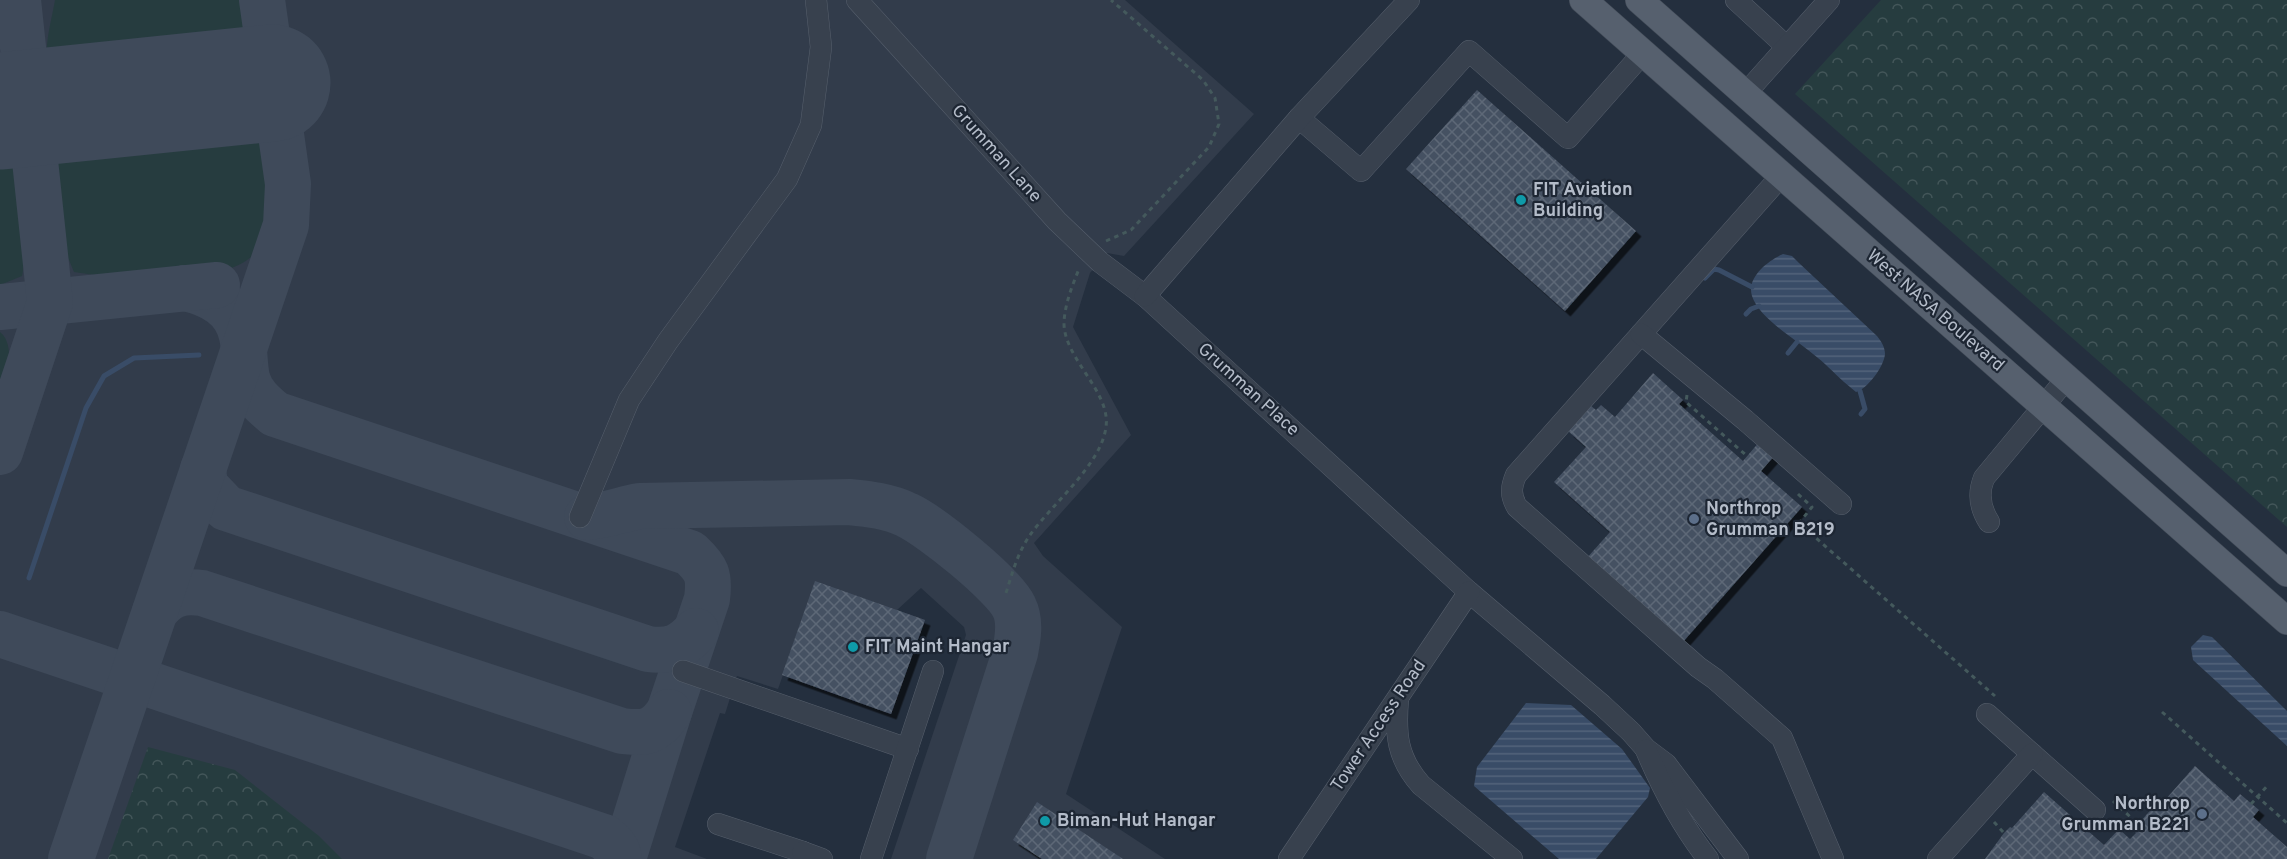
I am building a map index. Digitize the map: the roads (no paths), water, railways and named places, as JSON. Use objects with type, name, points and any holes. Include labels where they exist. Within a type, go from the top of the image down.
[{"type":"main road","name":"West NASA Boulevard","points":[[1583,0],[2287,621]]},
{"type":"main road","name":"West NASA Boulevard","points":[[1639,0],[2287,573]]},
{"type":"street","points":[[580,517],[629,400],[668,341],[787,179],[810,125],[821,47],[816,0]]},
{"type":"street","name":"Grumman Lane","points":[[857,0],[1057,221],[1100,262],[1145,296]]},
{"type":"street","points":[[1145,296],[1299,118],[1409,0]]},
{"type":"street","points":[[1736,0],[1787,46]]},
{"type":"street","points":[[1745,94],[1829,0]]},
{"type":"street","points":[[1299,118],[1361,171],[1469,51],[1568,138],[1643,52]]},
{"type":"street","points":[[1782,175],[1516,475],[1511,490],[1517,507],[1782,738],[1833,859]]},
{"type":"street","name":"Grumman Place","points":[[1145,296],[1469,592],[1602,705],[1646,749],[1666,764],[1738,859]]},
{"type":"street","points":[[1641,334],[1745,420],[1841,504]]},
{"type":"street","points":[[1989,522],[1981,500],[1980,489],[1984,478],[2067,378]]},
{"type":"street","name":"Tower Access Road","points":[[1289,859],[1469,592]]},
{"type":"street","points":[[682,671],[908,749]]},
{"type":"street","points":[[871,859],[933,671]]},
{"type":"street","points":[[1398,699],[1396,730],[1405,762],[1412,775],[1421,785],[1512,859]]},
{"type":"street","points":[[1994,707],[2032,754],[2100,802]]},
{"type":"street","name":"Grumman Place","points":[[1646,749],[1661,786],[1689,835],[1708,859]]},
{"type":"street","points":[[1938,859],[2032,754]]},
{"type":"street","points":[[718,824],[809,857]]},
{"type":"street","points":[[1689,835],[1691,859]]},
{"type":"water","points":[[1783,254],[1792,256],[1881,342],[1885,354],[1882,365],[1870,382],[1860,390],[1856,392],[1817,357],[1778,328],[1756,304],[1751,289],[1755,276],[1771,260]]},
{"type":"water","points":[[2203,635],[2212,637],[2287,711],[2287,746],[2193,660],[2191,647]]},
{"type":"water","points":[[1526,703],[1571,705],[1622,749],[1650,788],[1648,797],[1596,859],[1559,859],[1474,786],[1477,767]]},
{"type":"waterway","points":[[1705,278],[1714,269],[1752,287]]},
{"type":"waterway","points":[[1746,314],[1759,306]]},
{"type":"waterway","points":[[1788,353],[1797,342]]},
{"type":"waterway","points":[[29,578],[86,408],[104,376],[134,358],[199,355]]},
{"type":"waterway","points":[[1860,391],[1865,409],[1861,414]]},
{"type":"place","name":"FIT Aviation Building","points":[[1521,200]]},
{"type":"place","name":"Northrop Grumman B219","points":[[1694,519]]},
{"type":"place","name":"FIT Maint Hangar","points":[[853,647]]},
{"type":"place","name":"Northrop Grumman B221","points":[[2202,814]]},
{"type":"place","name":"Biman-Hut Hangar","points":[[1045,821]]}]
